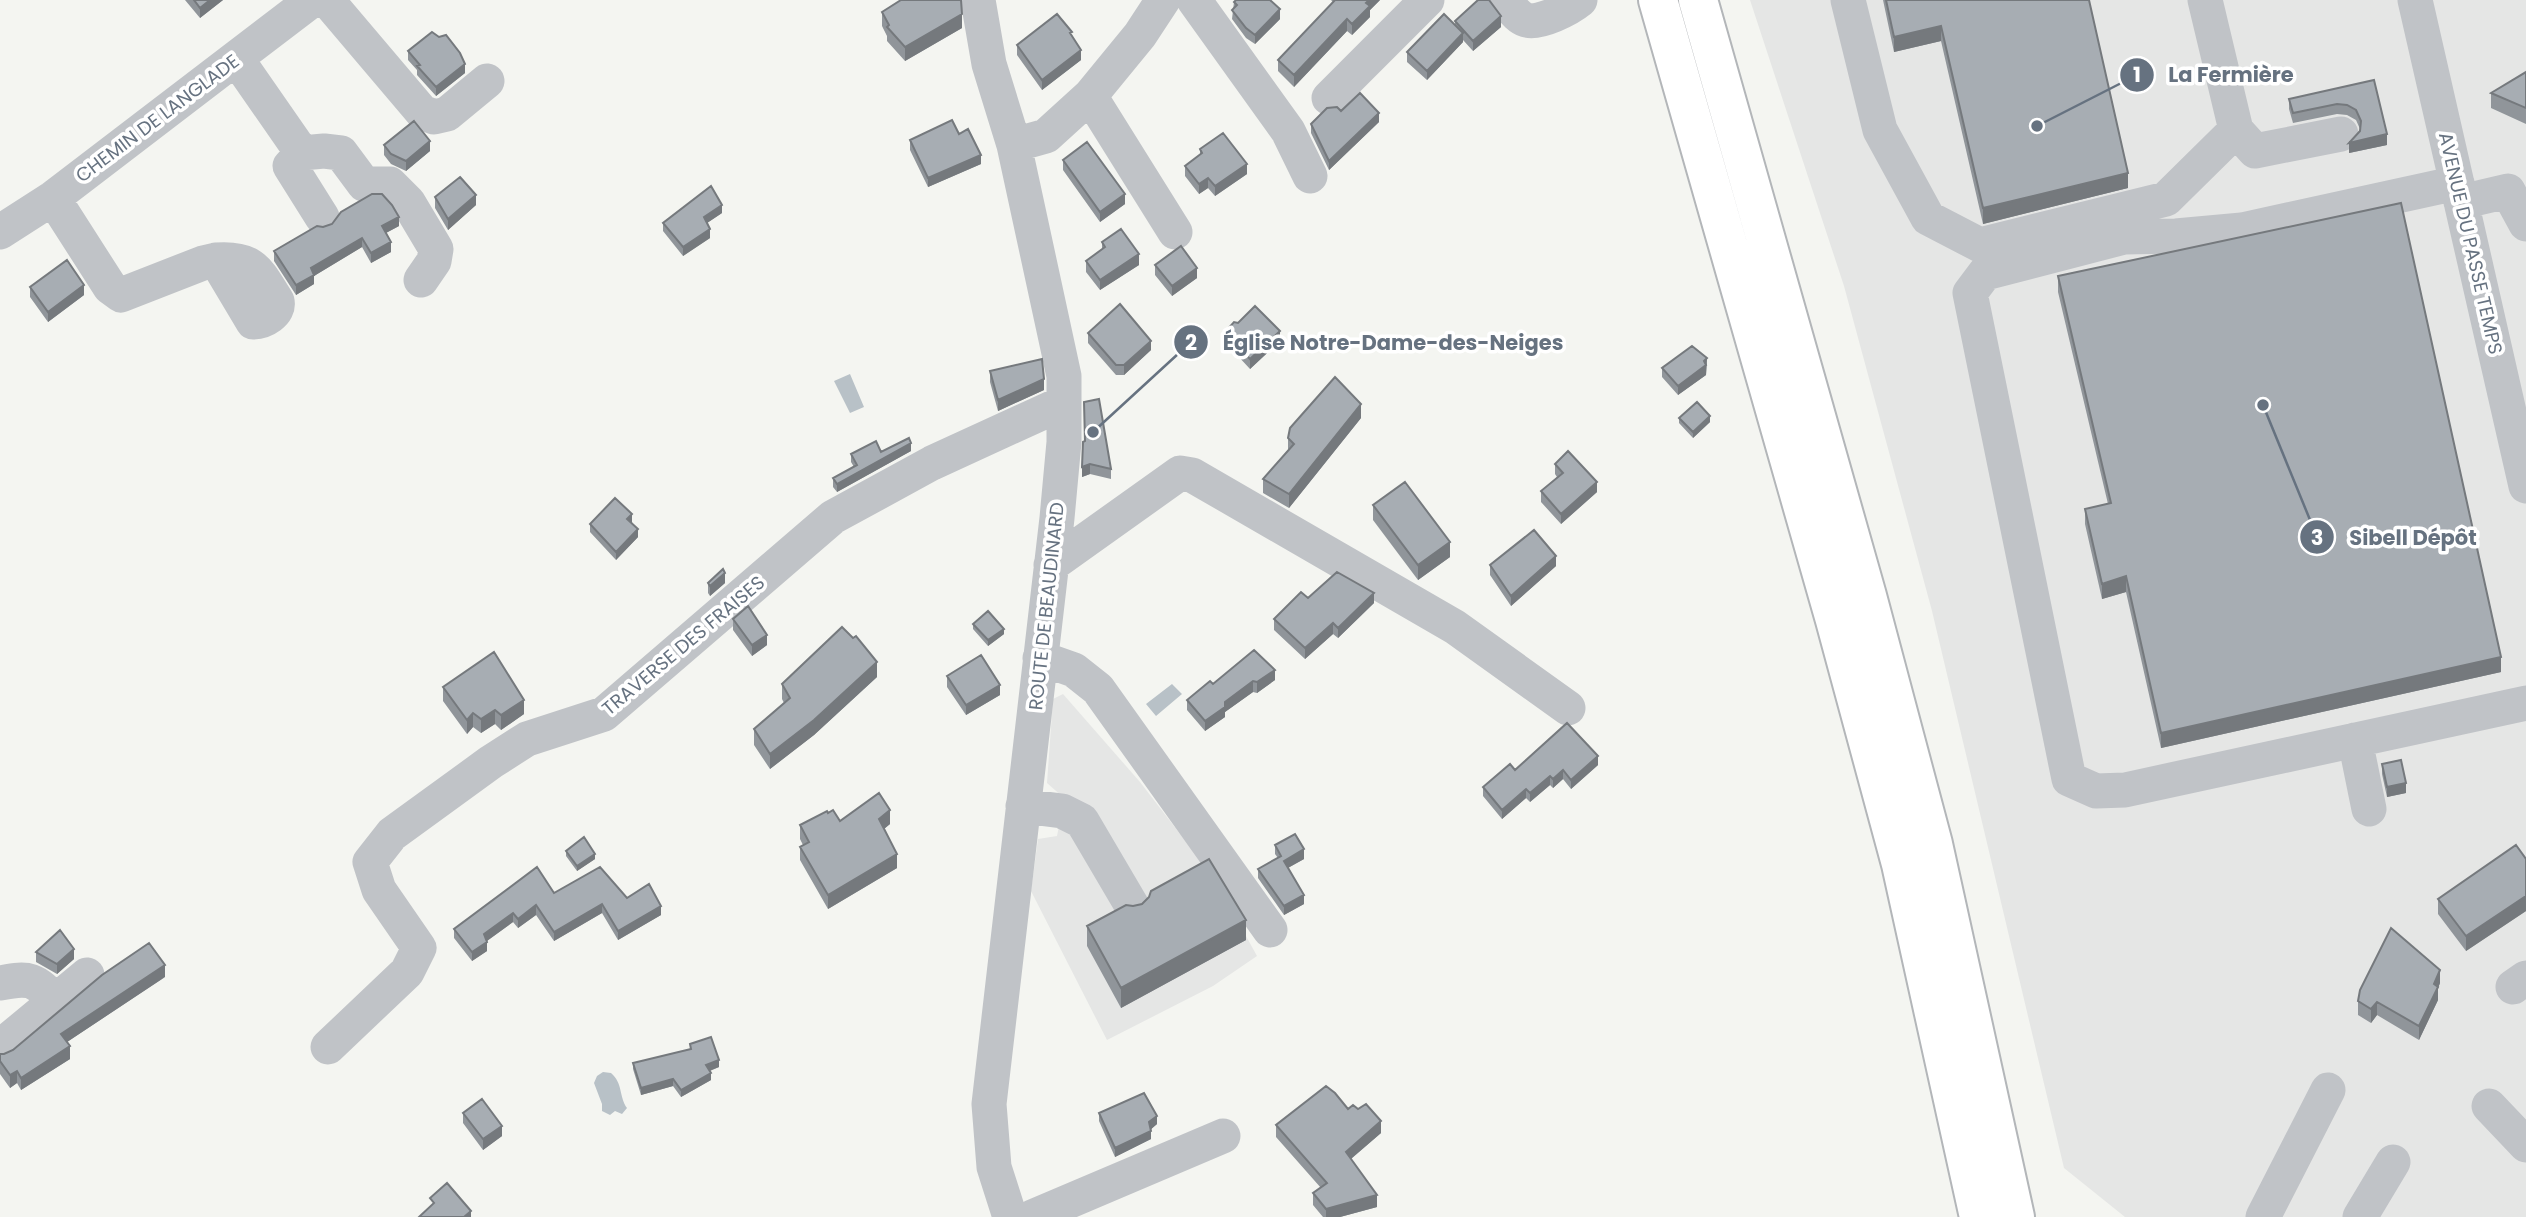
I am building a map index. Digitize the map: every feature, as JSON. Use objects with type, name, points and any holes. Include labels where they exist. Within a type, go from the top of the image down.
[{"type":"highway","points":[[1658,0],[1802,503],[1901,864],[1979,1217]]},
{"type":"highway","points":[[1698,0],[1867,596],[1933,844],[2015,1217]]},
{"type":"street","name":"CHEMIN DE LANGLADE","points":[[0,232],[53,198],[312,0]]},
{"type":"street","points":[[327,0],[422,112],[433,117],[447,114],[487,81]]},
{"type":"street","name":"ROUTE DE BEAUDINARD","points":[[978,0],[989,64],[1014,145],[1064,376],[1064,442],[989,1104],[994,1167],[1010,1217]]},
{"type":"street","points":[[1014,145],[1046,136],[1090,96],[1140,35],[1163,0]]},
{"type":"street","points":[[1194,0],[1288,131],[1310,176]]},
{"type":"street","points":[[1329,98],[1427,0]]},
{"type":"street","points":[[1504,0],[1518,16],[1537,21],[1580,0]]},
{"type":"street","points":[[1848,0],[1880,131],[1928,218],[1980,244],[2166,199],[2236,130]]},
{"type":"street","points":[[2205,0],[2236,130],[2255,151],[2341,134]]},
{"type":"street","name":"AVENUE DU PASSE TEMPS","points":[[2415,0],[2459,192],[2513,371],[2526,486]]},
{"type":"street","points":[[236,58],[302,153]]},
{"type":"street","points":[[1090,96],[1175,232]]},
{"type":"street","points":[[322,217],[290,166],[302,153],[341,153],[364,184],[390,184],[408,202],[436,248],[434,261],[421,280]]},
{"type":"street","points":[[2526,224],[2517,189],[2459,192],[2242,230],[2124,237],[1985,273],[1970,293],[2069,779],[2096,791],[2125,790],[2526,703]]},
{"type":"street","points":[[53,198],[110,286],[121,295],[216,260]]},
{"type":"street","name":"TRAVERSE DES FRAISES","points":[[328,1047],[407,972],[419,948],[379,890],[370,862],[392,834],[527,739],[604,713],[833,517],[932,463],[1063,403]]},
{"type":"street","points":[[1051,565],[1180,473],[1192,475],[1455,627],[1567,708]]},
{"type":"street","points":[[1040,658],[1074,670],[1098,689],[1270,930]]},
{"type":"street","points":[[2355,740],[2369,808]]},
{"type":"street","points":[[1023,806],[1062,811],[1082,821],[1132,906]]},
{"type":"street","points":[[0,1047],[87,975]]},
{"type":"street","points":[[0,983],[22,980],[38,982],[55,1001]]},
{"type":"street","points":[[2263,1217],[2328,1090]]},
{"type":"street","points":[[2488,1106],[2526,1145]]},
{"type":"street","points":[[1032,1217],[1223,1136]]},
{"type":"street","points":[[2367,1214],[2393,1162]]},
{"type":"shaded area","points":[[1750,0],[2526,0],[2526,1217],[2125,1217],[2064,1168],[1932,611],[1844,286]]},
{"type":"shaded area","points":[[850,374],[864,407],[850,413],[834,381]]},
{"type":"shaded area","points":[[1172,684],[1182,694],[1156,716],[1146,704]]},
{"type":"shaded area","points":[[1063,694],[1140,782],[1214,878],[1257,956],[1213,986],[1107,1040],[1031,891],[1038,839],[1057,836],[1062,811],[1064,798],[1047,783],[1053,699]]},
{"type":"shaded area","points":[[603,1072],[611,1073],[617,1081],[627,1108],[622,1114],[615,1111],[610,1115],[602,1111],[594,1083],[597,1076]]},
{"type":"building","points":[[194,0],[210,0],[200,8]]},
{"type":"building","points":[[901,0],[961,0],[962,14],[905,47],[887,27],[889,25],[882,12]]},
{"type":"building","points":[[1270,0],[1280,9],[1255,35],[1232,10],[1237,5],[1234,2]]},
{"type":"building","points":[[1335,0],[1369,0],[1366,3],[1370,6],[1352,24],[1347,19],[1294,75],[1278,60]]},
{"type":"building","points":[[1478,0],[1489,0],[1501,16],[1473,41],[1455,21]]},
{"type":"building","points":[[1886,0],[2089,0],[2128,173],[1983,208],[1941,26],[1894,37]]},
{"type":"building","points":[[1057,14],[1072,32],[1070,33],[1081,50],[1042,80],[1017,45]]},
{"type":"building","points":[[1444,14],[1463,33],[1427,71],[1407,52]]},
{"type":"building","points":[[432,32],[439,37],[446,35],[465,64],[436,87],[417,66],[420,65],[408,51]]},
{"type":"building","points":[[2526,72],[2526,108],[2491,93]]},
{"type":"building","points":[[2374,80],[2387,134],[2349,143],[2360,131],[2361,121],[2356,110],[2347,105],[2337,104],[2293,113],[2289,99]]},
{"type":"building","points":[[1360,93],[1379,113],[1329,161],[1311,124],[1327,108],[1337,107],[1341,111]]},
{"type":"building","points":[[952,120],[959,134],[968,129],[981,155],[928,178],[910,140]]},
{"type":"building","points":[[414,121],[430,141],[406,161],[391,154],[384,145]]},
{"type":"building","points":[[1223,133],[1247,164],[1215,186],[1208,178],[1199,184],[1185,166],[1202,153],[1200,149]]},
{"type":"building","points":[[1087,142],[1125,194],[1100,212],[1063,160]]},
{"type":"building","points":[[460,177],[476,195],[448,219],[435,197]]},
{"type":"building","points":[[711,186],[722,205],[704,217],[710,229],[683,247],[663,223]]},
{"type":"building","points":[[372,194],[382,194],[399,217],[382,226],[391,242],[371,253],[362,238],[311,268],[314,275],[296,285],[274,251],[317,226],[332,224],[341,212]]},
{"type":"building","points":[[2401,203],[2501,657],[2161,733],[2126,576],[2102,584],[2085,509],[2111,503],[2058,276]]},
{"type":"building","points":[[1121,229],[1139,254],[1100,280],[1086,261],[1105,247],[1102,242]]},
{"type":"building","points":[[1181,246],[1197,268],[1172,286],[1155,265]]},
{"type":"building","points":[[67,260],[84,285],[48,312],[30,287]]},
{"type":"building","points":[[1120,304],[1151,341],[1124,365],[1116,365],[1088,333]]},
{"type":"building","points":[[1255,306],[1280,331],[1250,359],[1225,332]]},
{"type":"building","points":[[1692,346],[1707,358],[1704,361],[1706,365],[1678,386],[1662,368]]},
{"type":"building","points":[[1042,359],[1044,379],[998,400],[990,371]]},
{"type":"building","points":[[1335,377],[1361,404],[1289,494],[1263,479],[1294,444],[1288,438],[1290,428]]},
{"type":"building","points":[[1099,399],[1111,469],[1090,464],[1082,467],[1085,441],[1084,402]]},
{"type":"building","points":[[1697,402],[1710,416],[1693,432],[1679,418]]},
{"type":"building","points":[[909,438],[911,443],[837,484],[833,478],[857,465],[851,454],[876,441],[881,452]]},
{"type":"building","points":[[1568,451],[1597,482],[1561,514],[1541,491],[1563,473],[1555,464]]},
{"type":"building","points":[[1405,482],[1450,542],[1418,565],[1373,505]]},
{"type":"building","points":[[615,498],[632,514],[627,519],[638,529],[616,552],[590,524]]},
{"type":"building","points":[[1534,530],[1556,556],[1511,596],[1490,565]]},
{"type":"building","points":[[723,569],[725,573],[710,586],[708,583]]},
{"type":"building","points":[[1337,572],[1374,593],[1338,628],[1333,623],[1305,648],[1274,619],[1301,592],[1308,598]]},
{"type":"building","points":[[748,606],[767,635],[752,645],[733,619]]},
{"type":"building","points":[[988,611],[1004,629],[988,640],[973,624]]},
{"type":"building","points":[[842,627],[853,638],[856,636],[877,662],[814,720],[770,754],[754,729],[790,698],[782,684]]},
{"type":"building","points":[[1254,650],[1275,670],[1257,682],[1253,681],[1205,721],[1187,700],[1210,681],[1213,684]]},
{"type":"building","points":[[494,652],[524,700],[501,715],[495,710],[481,719],[473,713],[467,720],[443,687]]},
{"type":"building","points":[[981,655],[1000,685],[966,705],[947,676]]},
{"type":"building","points":[[1567,723],[1598,756],[1571,780],[1563,770],[1553,779],[1550,776],[1530,793],[1526,789],[1502,810],[1483,787],[1510,764],[1515,770]]},
{"type":"building","points":[[2401,760],[2406,783],[2387,787],[2382,764]]},
{"type":"building","points":[[879,793],[890,810],[879,819],[897,854],[828,895],[800,847],[809,842],[800,825],[833,810],[840,821]]},
{"type":"building","points":[[1295,834],[1304,849],[1284,861],[1304,895],[1284,906],[1258,869],[1281,856],[1275,845]]},
{"type":"building","points":[[584,837],[595,854],[577,866],[566,851]]},
{"type":"building","points":[[2516,845],[2526,859],[2526,896],[2466,936],[2438,899]]},
{"type":"building","points":[[1209,859],[1246,920],[1121,988],[1087,926],[1126,905],[1142,904],[1151,891]]},
{"type":"building","points":[[537,867],[554,893],[600,867],[627,898],[649,884],[661,906],[618,931],[602,904],[554,932],[536,905],[518,919],[513,913],[484,934],[487,942],[472,952],[454,929]]},
{"type":"building","points":[[2391,928],[2440,970],[2434,984],[2438,987],[2419,1026],[2377,1002],[2371,1009],[2358,1001],[2360,990]]},
{"type":"building","points":[[60,930],[74,949],[57,964],[36,952]]},
{"type":"building","points":[[149,943],[165,965],[61,1034],[70,1046],[21,1078],[17,1071],[10,1075],[0,1061],[0,1054],[13,1050],[102,975]]},
{"type":"building","points":[[711,1037],[719,1060],[706,1065],[711,1073],[681,1090],[673,1079],[641,1088],[633,1063],[691,1049],[690,1044]]},
{"type":"building","points":[[1326,1086],[1348,1109],[1353,1105],[1358,1109],[1366,1104],[1381,1121],[1346,1152],[1377,1195],[1326,1209],[1313,1193],[1327,1183],[1276,1125]]},
{"type":"building","points":[[1144,1093],[1157,1116],[1149,1122],[1151,1131],[1115,1148],[1099,1113]]},
{"type":"building","points":[[482,1099],[502,1126],[483,1139],[463,1113]]},
{"type":"building","points":[[447,1183],[471,1211],[464,1217],[419,1217],[434,1203],[430,1198]]},
{"type":"place","name":"La Fermière","points":[[2037,126]]},
{"type":"place","name":"Sibell Dépôt","points":[[2263,405]]},
{"type":"place","name":"Église Notre-Dame-des-Neiges","points":[[1093,432]]}]
